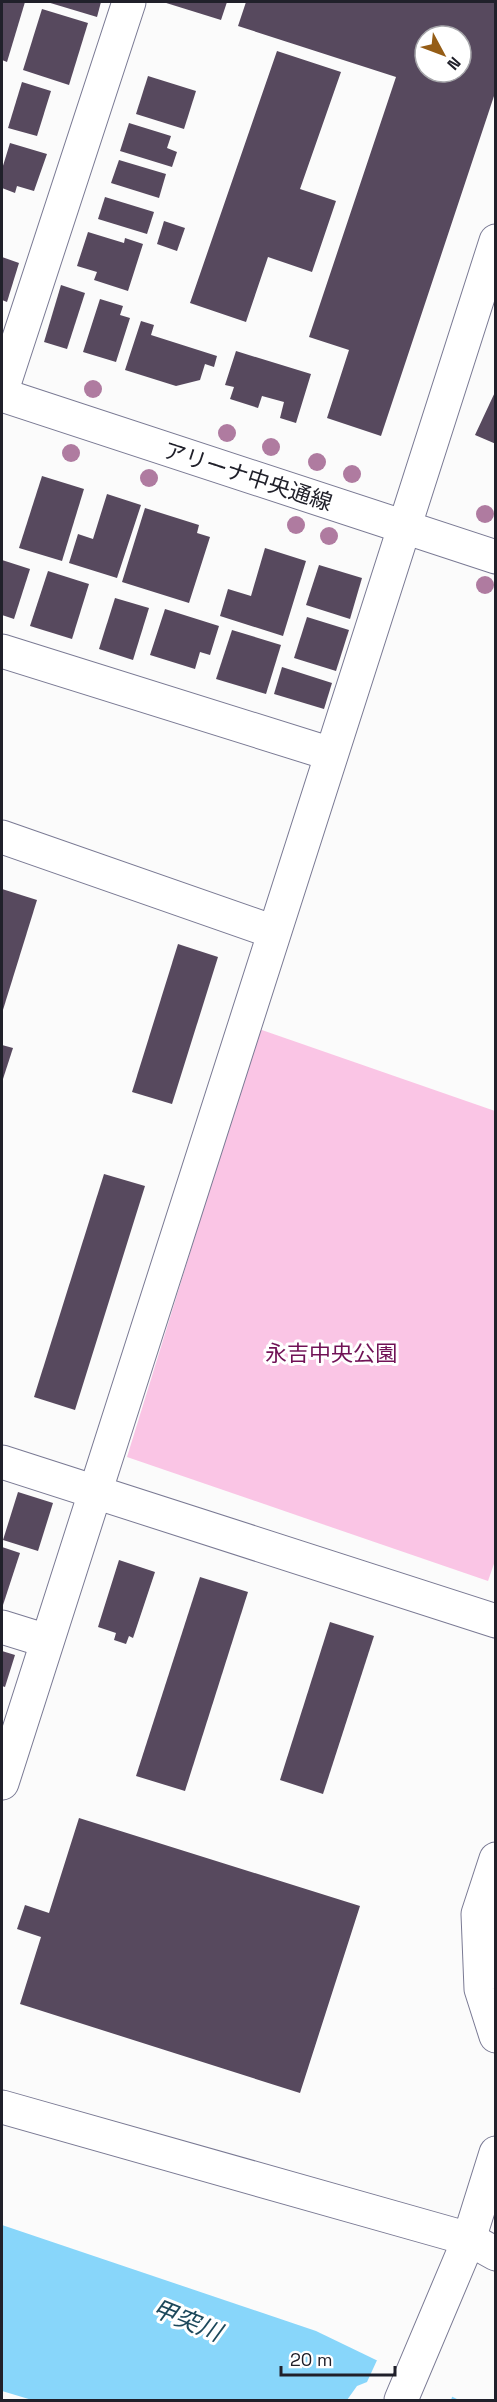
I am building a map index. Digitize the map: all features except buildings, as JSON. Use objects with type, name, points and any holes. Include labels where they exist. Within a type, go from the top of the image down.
[{"type":"street","points":[[2,392],[129,2]]},
{"type":"street","points":[[2,1783],[495,241]]},
{"type":"street","name":"アリーナ中央通線","points":[[2,392],[495,557]]},
{"type":"street","points":[[2,651],[331,754]]},
{"type":"street","points":[[2,837],[274,932]]},
{"type":"street","points":[[2,1462],[495,1621]]},
{"type":"street","points":[[2,1627],[47,1641]]},
{"type":"street","points":[[495,1859],[478,1914],[481,1989],[495,2036]]},
{"type":"street","points":[[2,2107],[482,2246]]},
{"type":"street","points":[[401,2400],[455,2271],[482,2246],[495,2153]]},
{"type":"green space","name":"永吉中央公園","points":[[259,1029],[495,1111],[496,1558],[488,1581],[127,1457]]},
{"type":"water","name":"甲突川","points":[[2,2225],[316,2331],[459,2400],[32,2400],[2,2391]]},
{"type":"pier","points":[[378,2358],[453,2394],[451,2400],[347,2400],[357,2386],[367,2382]]}]
